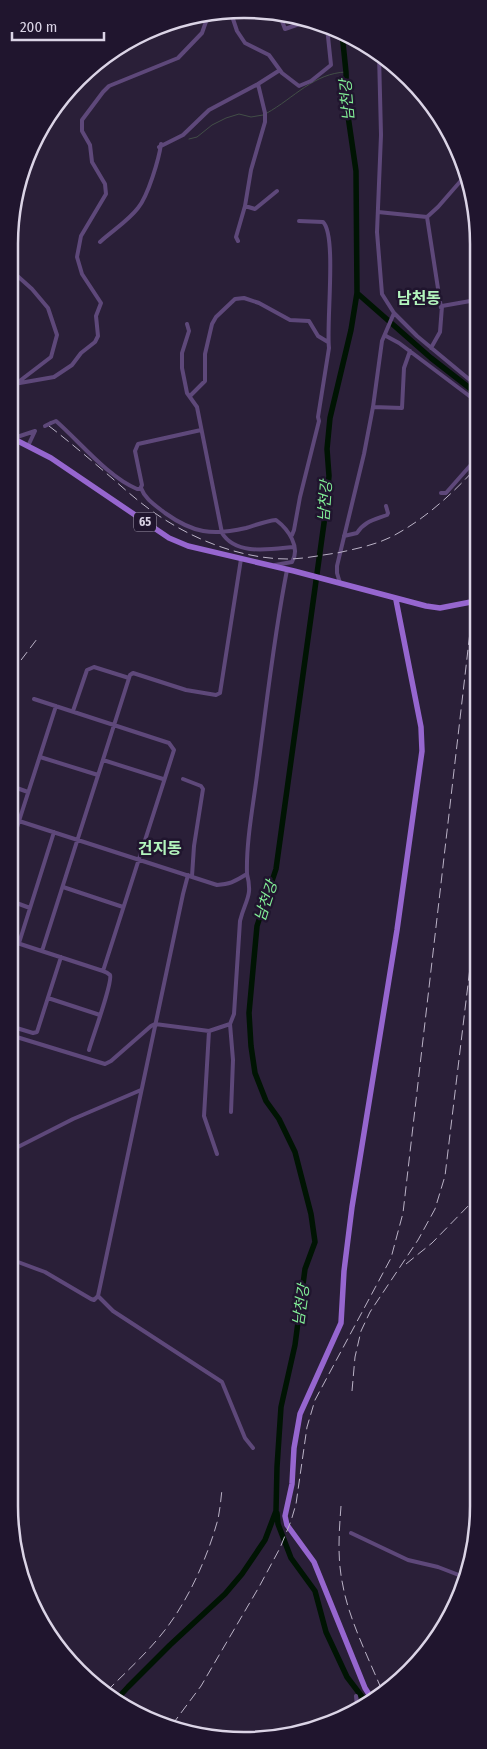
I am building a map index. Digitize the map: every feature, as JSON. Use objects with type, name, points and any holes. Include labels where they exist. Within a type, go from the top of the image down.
[{"type":"main road","name":"65","points":[[18,441],[51,458],[174,541],[396,600],[440,608],[470,602]]},
{"type":"main road","points":[[368,1694],[364,1688],[314,1562],[287,1525],[285,1516],[292,1484],[294,1448],[300,1414],[341,1323],[344,1271],[352,1207],[397,930],[422,751],[421,727],[396,600]]},
{"type":"main road","points":[[399,616],[411,603]]},
{"type":"street","points":[[233,18],[237,31],[245,43],[269,55],[288,79],[299,86],[311,81],[331,65],[328,34]]},
{"type":"street","points":[[18,384],[58,375],[72,365],[81,353],[93,345],[98,336],[96,319],[101,303],[82,274],[77,258],[81,236],[106,197],[106,194],[105,184],[92,162],[90,145],[82,131],[82,120],[109,86],[178,58],[202,32],[206,21]]},
{"type":"street","points":[[282,21],[286,29],[299,24]]},
{"type":"street","points":[[380,63],[381,136],[378,255],[382,294],[393,315],[470,380]]},
{"type":"street","points":[[100,242],[136,210],[142,202],[160,145],[183,135],[209,110],[280,70]]},
{"type":"street","points":[[238,241],[236,236],[245,206],[251,170],[265,122],[265,113],[258,84]]},
{"type":"street","points":[[378,212],[427,217],[461,181]]},
{"type":"street","points":[[245,206],[255,209],[277,191]]},
{"type":"street","points":[[427,217],[441,308],[440,332],[431,348]]},
{"type":"street","points":[[269,565],[292,562],[295,555],[292,536],[319,421],[318,417],[328,358],[329,235],[326,225],[322,222],[299,221]]},
{"type":"street","points":[[18,276],[32,289],[48,308],[57,335],[51,357],[18,381]]},
{"type":"street","points":[[190,396],[205,381],[206,354],[212,324],[216,317],[235,299],[244,298],[285,318],[309,322],[321,339],[328,342]]},
{"type":"street","points":[[441,308],[442,306],[470,301]]},
{"type":"street","points":[[340,585],[337,566],[362,466],[373,407],[380,351],[393,315]]},
{"type":"street","points":[[187,324],[189,331],[184,345],[182,360],[184,380],[196,407],[202,430],[222,533],[232,543],[247,548],[260,550],[294,547]]},
{"type":"street","points":[[385,334],[470,396]]},
{"type":"street","points":[[373,407],[402,408],[404,368],[410,351]]},
{"type":"street","points":[[18,436],[56,421],[91,455],[127,484],[137,489],[141,488]]},
{"type":"street","points":[[28,446],[35,430]]},
{"type":"street","points":[[202,430],[138,444],[136,451],[141,488],[146,498],[179,521],[201,531],[222,533],[276,520],[292,536]]},
{"type":"street","points":[[441,493],[446,493],[470,466]]},
{"type":"street","points":[[344,536],[355,534],[363,525],[387,516],[386,506]]},
{"type":"street","points":[[42,951],[129,678],[133,673],[186,690],[216,695],[220,693],[241,559]]},
{"type":"street","points":[[231,1112],[234,1060],[230,1024],[234,1014],[240,921],[249,896],[247,874],[248,848],[278,614],[290,571]]},
{"type":"street","points":[[73,711],[89,668],[94,667],[129,678]]},
{"type":"street","points":[[34,700],[171,744],[174,750],[103,971]]},
{"type":"street","points":[[18,827],[56,706]]},
{"type":"street","points":[[40,756],[98,775]]},
{"type":"street","points":[[103,760],[164,780]]},
{"type":"street","points":[[18,1262],[37,1268],[91,1299],[94,1300],[98,1296],[183,894],[190,876],[203,789],[201,786],[183,778]]},
{"type":"street","points":[[18,788],[28,792]]},
{"type":"street","points":[[20,821],[217,885],[232,884],[247,874]]},
{"type":"street","points":[[54,832],[19,943],[109,973],[108,989],[89,1050]]},
{"type":"street","points":[[62,887],[123,907]]},
{"type":"street","points":[[18,904],[30,908]]},
{"type":"street","points":[[18,1028],[36,1033],[61,957]]},
{"type":"street","points":[[48,998],[100,1015]]},
{"type":"street","points":[[18,1037],[105,1064],[155,1024],[209,1031],[230,1024]]},
{"type":"street","points":[[209,1031],[204,1116],[217,1154]]},
{"type":"street","points":[[18,1146],[73,1119],[141,1090]]},
{"type":"street","points":[[98,1296],[113,1311],[222,1382],[245,1438],[253,1448]]},
{"type":"street","points":[[351,1533],[408,1560],[459,1574]]},
{"type":"street","points":[[356,1696],[356,1701]]},
{"type":"waterway","name":"남천강","points":[[121,1695],[170,1645],[225,1594],[242,1574],[265,1540],[276,1511],[281,1407],[295,1345],[305,1269],[315,1242],[311,1214],[295,1152],[279,1119],[266,1101],[255,1073],[249,1013],[257,926],[276,869],[325,516],[329,476],[327,449],[330,418],[351,330],[357,293],[356,171],[347,109],[343,41]]},
{"type":"waterway","points":[[267,113],[314,81],[335,73],[346,72]]},
{"type":"waterway","points":[[189,139],[197,137],[212,125],[226,118],[239,114],[251,117],[263,115]]},
{"type":"waterway","points":[[357,293],[431,358],[470,388]]},
{"type":"waterway","points":[[277,1513],[278,1524],[291,1558],[315,1591],[326,1632],[347,1677],[362,1697]]},
{"type":"railway","points":[[49,426],[139,501],[167,521],[210,543],[240,553],[272,558],[288,559],[337,553],[385,540],[426,515],[470,474]]},
{"type":"railway","points":[[175,1721],[201,1686],[280,1548],[296,1504],[307,1427],[315,1400],[391,1258],[403,1213],[470,632]]},
{"type":"railway","points":[[18,664],[37,639]]},
{"type":"railway","points":[[352,1391],[355,1357],[361,1331],[370,1312],[418,1240],[435,1209],[445,1176],[470,968]]},
{"type":"railway","points":[[406,1264],[432,1243],[470,1204]]},
{"type":"railway","points":[[110,1688],[158,1638],[174,1618],[190,1591],[209,1548],[218,1519],[222,1489]]},
{"type":"railway","points":[[341,1506],[339,1536],[341,1576],[355,1626],[380,1686]]},
{"type":"district","name":"남천동","points":[[419,298]]},
{"type":"district","name":"건지동","points":[[160,848]]}]
